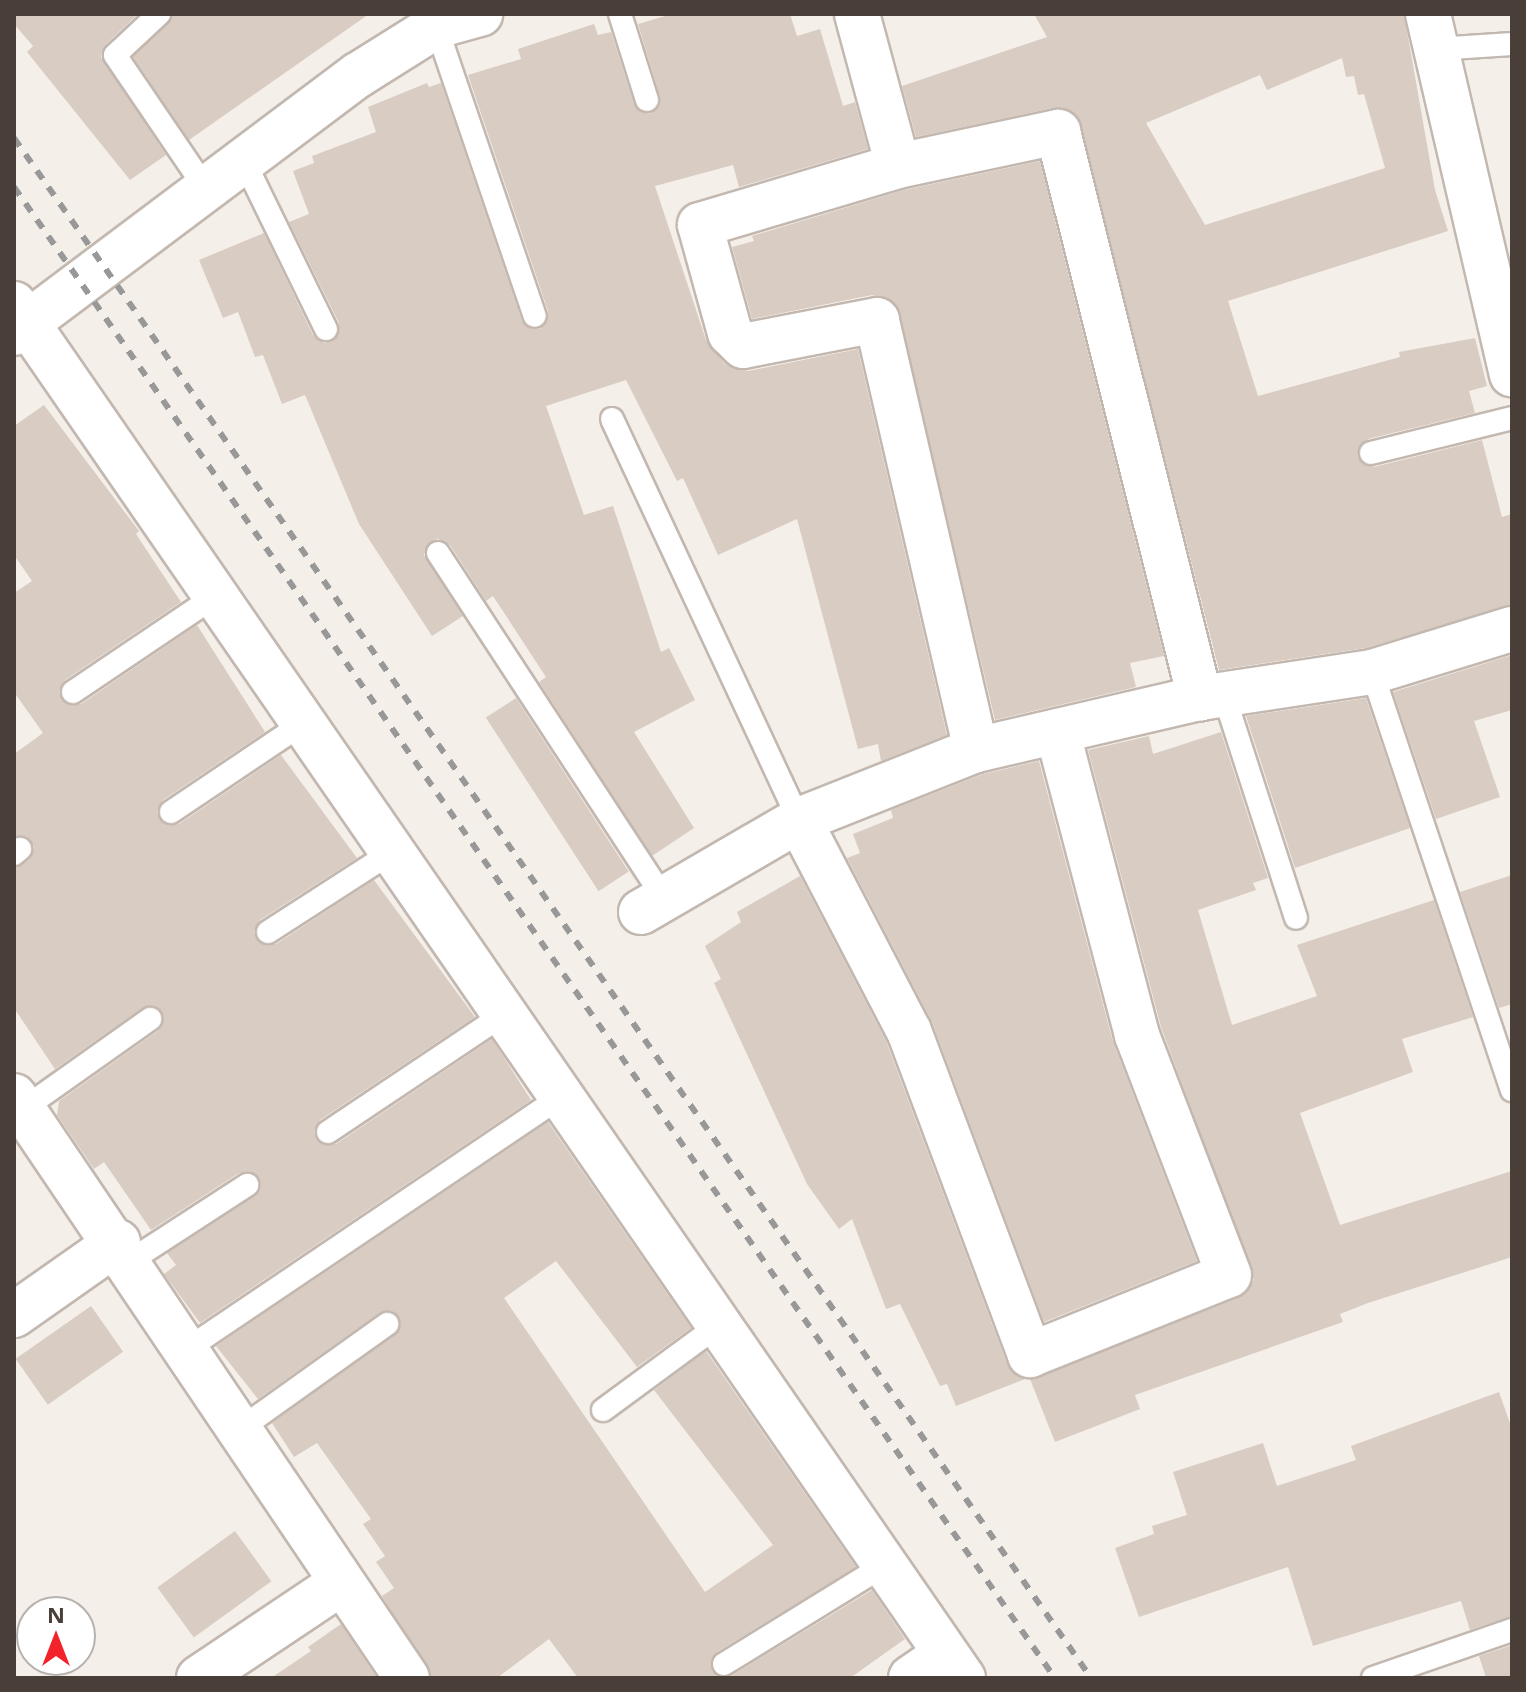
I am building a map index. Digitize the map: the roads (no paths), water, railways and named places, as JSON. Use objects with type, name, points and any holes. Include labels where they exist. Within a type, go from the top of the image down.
[{"type":"street","points":[[479,14],[436,26],[358,75],[206,189],[19,320],[395,850],[885,1565],[940,1670]]},
{"type":"street","points":[[857,14],[898,166]]},
{"type":"street","points":[[1432,31],[1500,267],[1512,374]]},
{"type":"street","points":[[976,750],[877,320],[743,346],[730,333],[700,225],[898,166],[1058,132],[1212,697]]},
{"type":"street","points":[[653,906],[799,820],[976,750],[1212,697],[1372,672],[1512,629]]},
{"type":"street","points":[[799,820],[909,1031],[1030,1355],[1229,1275],[1137,1035],[1057,731]]},
{"type":"street","points":[[19,1102],[124,1252],[341,1583],[407,1678]]},
{"type":"street","points":[[14,1315],[124,1252]]},
{"type":"street","points":[[199,1678],[341,1583]]},
{"type":"lane","points":[[159,14],[115,55],[206,189]]},
{"type":"lane","points":[[620,14],[647,100]]},
{"type":"lane","points":[[436,26],[535,316]]},
{"type":"lane","points":[[1432,31],[1512,44]]},
{"type":"lane","points":[[244,161],[326,329]]},
{"type":"lane","points":[[1371,453],[1512,418]]},
{"type":"lane","points":[[612,419],[799,820]]},
{"type":"lane","points":[[438,553],[653,906]]},
{"type":"lane","points":[[73,692],[217,595]]},
{"type":"lane","points":[[1372,672],[1512,1090]]},
{"type":"lane","points":[[1212,697],[1296,918]]},
{"type":"lane","points":[[171,812],[305,722]]},
{"type":"lane","points":[[268,932],[395,850]]},
{"type":"lane","points":[[328,1132],[506,1013]]},
{"type":"lane","points":[[19,1102],[150,1019]]},
{"type":"lane","points":[[187,1349],[563,1095]]},
{"type":"lane","points":[[124,1252],[247,1185]]},
{"type":"lane","points":[[240,1429],[387,1324]]},
{"type":"lane","points":[[603,1410],[720,1324]]},
{"type":"lane","points":[[724,1664],[885,1565]]},
{"type":"lane","points":[[1373,1678],[1512,1630]]},
{"type":"railway","points":[[14,138],[1091,1678]]},
{"type":"railway","points":[[14,187],[1055,1678]]}]
